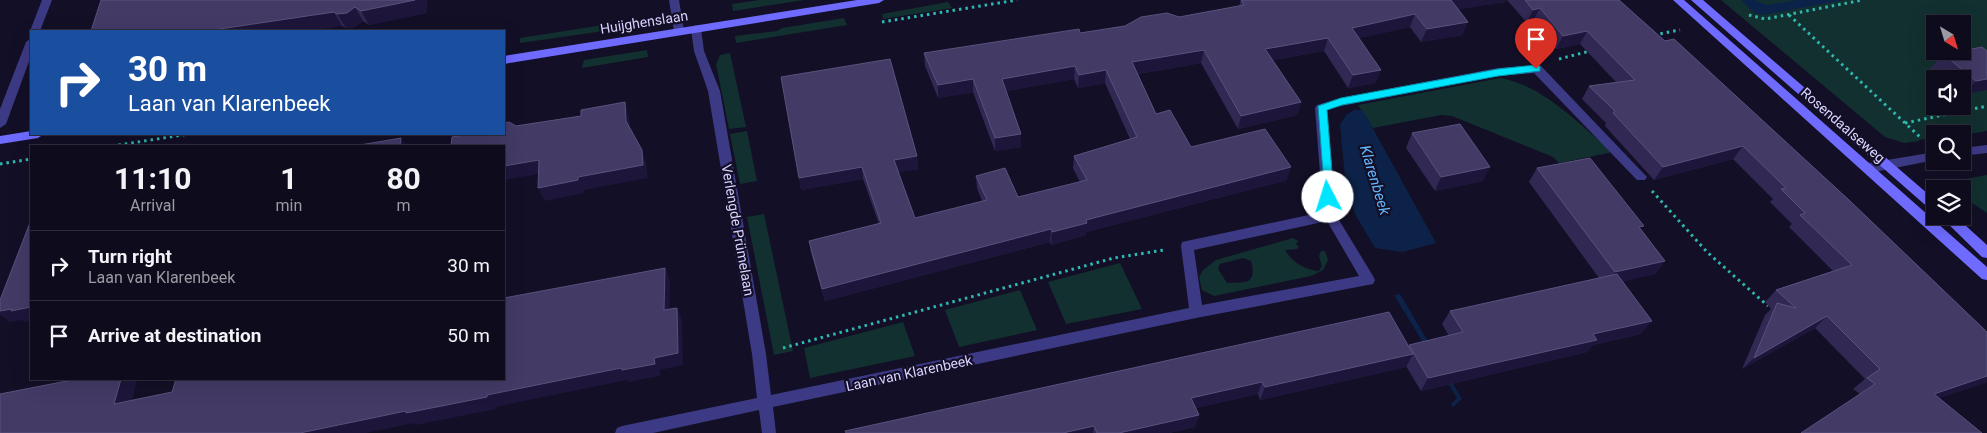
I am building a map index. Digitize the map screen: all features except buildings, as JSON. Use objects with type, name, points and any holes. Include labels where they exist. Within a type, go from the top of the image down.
[{"type":"street","points":[[35,30],[47,0]]},
{"type":"street","points":[[674,0],[679,32]]},
{"type":"street","name":"Huijghenslaan","points":[[505,60],[879,0]]},
{"type":"street","name":"Rosendaalseweg","points":[[1678,0],[1987,275]]},
{"type":"street","name":"Rosendaalseweg","points":[[1696,0],[1926,199]]},
{"type":"street","name":"Verlengde Prümelaan","points":[[696,29],[700,51],[714,91],[759,354],[769,433]]},
{"type":"street","points":[[0,124],[30,45]]},
{"type":"street","points":[[1536,69],[1641,177]]},
{"type":"street","name":"Laan van Klarenbeek","points":[[622,433],[1196,312],[1368,280],[1330,215],[1321,108],[1341,102],[1498,72],[1536,69]]},
{"type":"street","points":[[0,140],[32,135]]},
{"type":"street","points":[[1971,151],[1987,149]]},
{"type":"street","points":[[1869,168],[1926,158]]},
{"type":"street","points":[[1196,312],[1187,246],[1330,215]]},
{"type":"street","points":[[1956,225],[1987,253]]},
{"type":"path","points":[[1746,14],[1765,19],[1863,0]]},
{"type":"path","points":[[1789,15],[1923,139]]},
{"type":"path","points":[[1651,36],[1688,28]]},
{"type":"path","points":[[1536,69],[1548,62],[1595,50]]},
{"type":"path","points":[[1905,123],[1987,106]]},
{"type":"path","points":[[118,145],[183,135]]},
{"type":"path","points":[[0,164],[30,159]]},
{"type":"path","points":[[1641,177],[1687,235],[1739,282],[1776,312]]},
{"type":"path","points":[[759,354],[1114,258],[1187,246]]},
{"type":"green space","points":[[760,0],[804,0],[733,11],[732,4]]},
{"type":"green space","points":[[1721,0],[1987,0],[1987,131],[1971,134],[1971,125],[1926,125],[1926,139],[1904,143],[1885,137]]},
{"type":"green space","points":[[948,2],[952,8],[883,19],[882,14]]},
{"type":"green space","points":[[844,18],[847,25],[736,43],[735,36],[777,31],[782,28]]},
{"type":"green space","points":[[635,20],[639,22],[639,26],[520,43],[520,38]]},
{"type":"green space","points":[[647,50],[648,57],[582,68],[584,60]]},
{"type":"green space","points":[[730,53],[746,127],[729,129],[716,64],[720,55]]},
{"type":"green space","points":[[1500,78],[1516,82],[1546,97],[1613,152],[1559,163],[1553,157],[1452,116],[1441,115],[1373,128],[1358,105]]},
{"type":"green space","points":[[747,131],[757,181],[740,184],[730,134]]},
{"type":"green space","points":[[1987,175],[1987,213],[1971,202],[1971,180],[1959,180]]},
{"type":"green space","points":[[764,214],[793,351],[774,355],[747,217]]},
{"type":"green space","points":[[1293,238],[1298,241],[1296,244],[1299,247],[1297,249],[1285,250],[1299,265],[1319,271],[1322,266],[1319,256],[1321,251],[1325,251],[1328,260],[1323,270],[1311,276],[1214,296],[1202,290],[1199,277],[1203,270],[1216,260]],"holes":[[[1243,258],[1251,261],[1251,278],[1245,282],[1227,283],[1218,269],[1220,264]]]},
{"type":"green space","points":[[1120,263],[1142,309],[1066,324],[1048,282]]},
{"type":"green space","points":[[1020,290],[1037,330],[959,347],[945,310]]},
{"type":"green space","points":[[903,322],[915,356],[810,378],[804,348]]},
{"type":"water","points":[[1741,0],[1755,0],[1767,5],[1797,0],[1844,0],[1763,15],[1754,13]]},
{"type":"water","name":"Klarenbeek","points":[[1354,110],[1362,110],[1365,114],[1436,243],[1403,252],[1375,248],[1355,214],[1346,187],[1340,125],[1346,115]]},
{"type":"water","points":[[1400,294],[1462,399],[1453,407],[1451,404],[1457,398],[1394,295]]},
{"type":"route","points":[[1328,197],[1321,108],[1341,102],[1498,72],[1536,69]]}]
